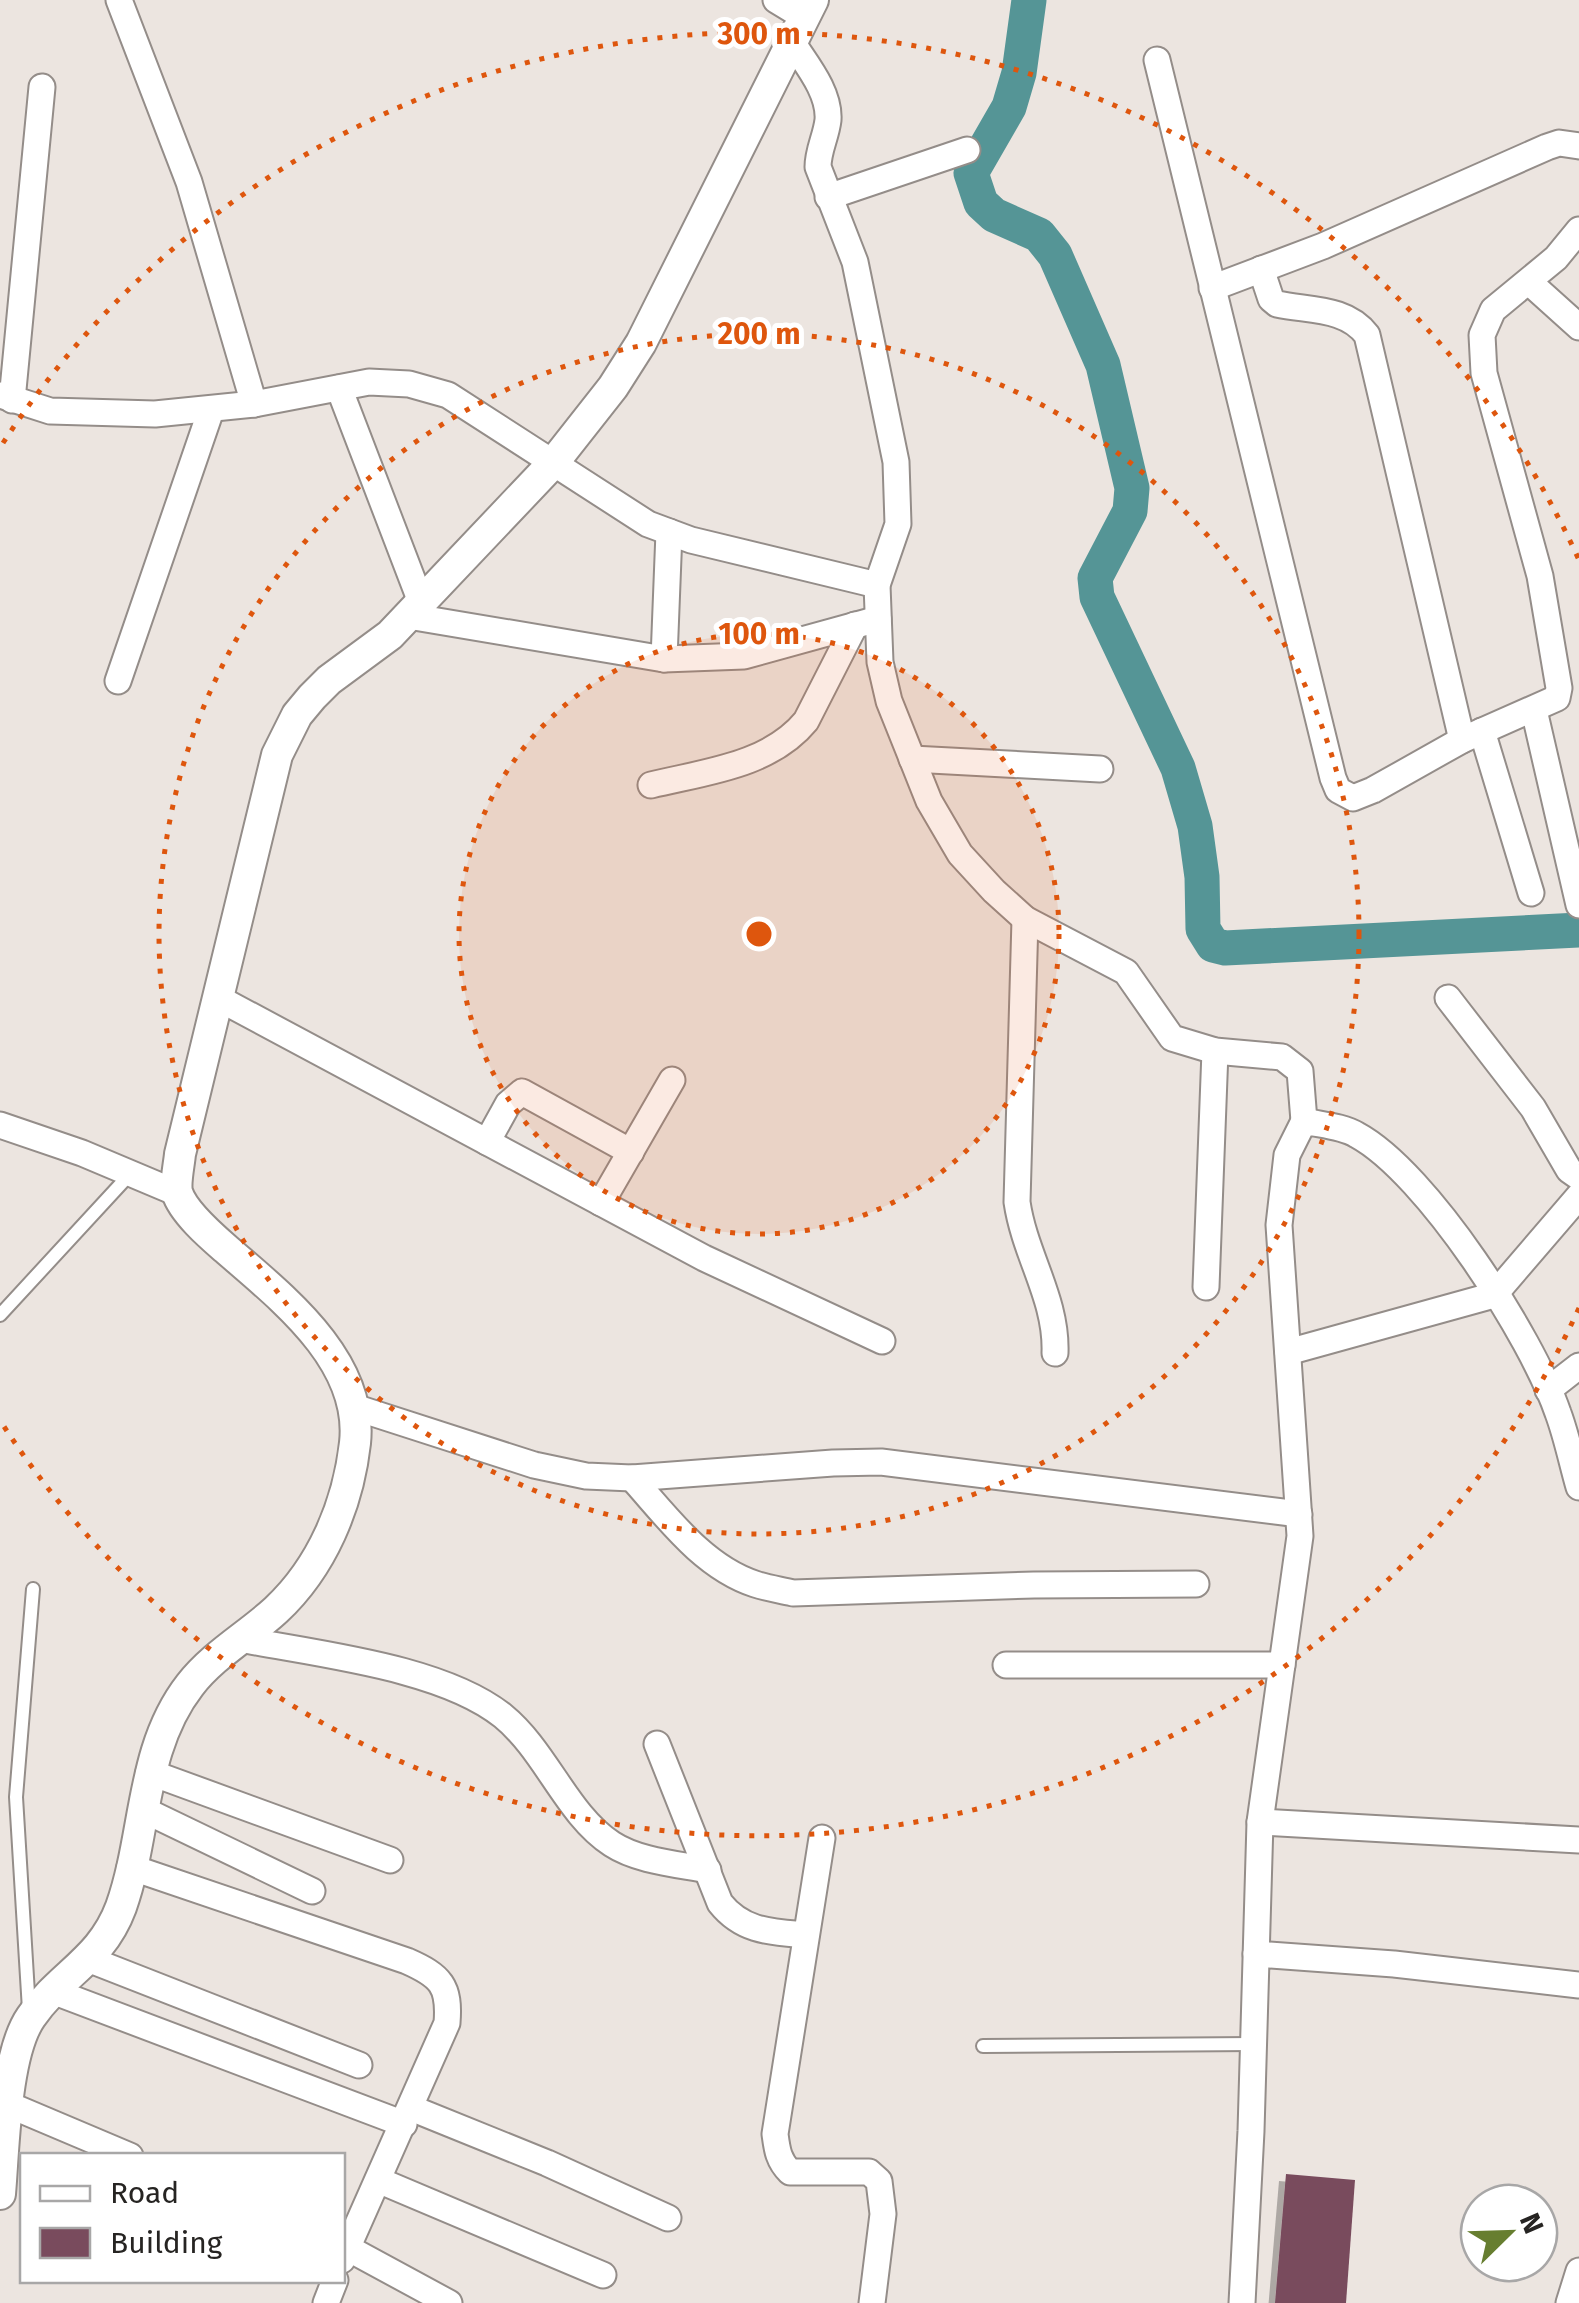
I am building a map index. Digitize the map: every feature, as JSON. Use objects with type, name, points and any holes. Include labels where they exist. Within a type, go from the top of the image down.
[{"type":"street","points":[[119,0],[189,182],[254,404]]},
{"type":"street","points":[[651,785],[762,755],[795,735],[866,622],[898,524],[896,462],[855,262],[818,166],[818,150],[828,118],[826,102],[803,20],[776,0]]},
{"type":"street","points":[[0,2194],[8,2104],[18,2048],[30,2018],[110,1934],[123,1902],[150,1772],[164,1731],[190,1684],[277,1610],[310,1572],[342,1504],[355,1440],[354,1407],[328,1352],[302,1319],[200,1227],[178,1192],[180,1154],[277,756],[296,715],[329,680],[390,635],[554,462],[612,387],[641,343],[803,20]]},
{"type":"street","points":[[1157,60],[1338,790],[1353,798],[1373,790],[1472,735],[1556,700]]},
{"type":"street","points":[[42,87],[6,397],[50,411],[154,414],[254,404],[370,382],[408,384],[448,395],[648,524],[727,550],[876,585]]},
{"type":"street","points":[[1212,288],[1323,246],[1547,147],[1559,143],[1579,146]]},
{"type":"street","points":[[828,197],[967,150]]},
{"type":"street","points":[[1579,230],[1556,258],[1493,310],[1482,335],[1484,373],[1546,601],[1559,688],[1556,700],[1579,905]]},
{"type":"street","points":[[1261,269],[1271,299],[1277,304],[1339,314],[1356,320],[1367,335],[1472,735],[1531,893]]},
{"type":"street","points":[[1529,282],[1579,327]]},
{"type":"street","points":[[339,388],[414,609]]},
{"type":"street","points":[[118,682],[211,410]]},
{"type":"street","points":[[664,659],[670,532]]},
{"type":"street","points":[[414,609],[664,659],[744,656],[866,622]]},
{"type":"street","points":[[866,622],[889,701],[929,801],[960,854],[1025,919],[1114,963],[1141,990],[1172,1038],[1215,1051],[1282,1057],[1300,1071],[1304,1121],[1287,1155],[1279,1224],[1300,1536],[1260,1822],[1242,2303]]},
{"type":"street","points":[[912,759],[1100,770]]},
{"type":"street","points":[[1025,919],[1017,1202],[1021,1231],[1056,1325],[1056,1353]]},
{"type":"street","points":[[218,998],[704,1258],[882,1340]]},
{"type":"street","points":[[1448,998],[1532,1108],[1568,1170],[1579,1177]]},
{"type":"street","points":[[1206,1288],[1215,1051]]},
{"type":"street","points":[[602,1203],[672,1080]]},
{"type":"street","points":[[487,1142],[508,1104],[522,1092],[631,1152]]},
{"type":"street","points":[[1304,1121],[1352,1132],[1382,1150],[1460,1240],[1548,1390],[1558,1411],[1579,1488]]},
{"type":"street","points":[[0,1126],[178,1192]]},
{"type":"street","points":[[1288,1352],[1494,1295],[1579,1196]]},
{"type":"street","points":[[1548,1390],[1579,1366]]},
{"type":"street","points":[[354,1407],[534,1465],[586,1476],[632,1478],[833,1462],[881,1462],[1299,1514]]},
{"type":"street","points":[[632,1478],[699,1550],[725,1570],[755,1584],[793,1592],[1196,1584]]},
{"type":"street","points":[[240,1639],[411,1674],[473,1697],[502,1715],[534,1746],[583,1816],[614,1846],[631,1854],[708,1870]]},
{"type":"street","points":[[1006,1665],[1282,1665]]},
{"type":"street","points":[[657,1744],[720,1903],[732,1918],[761,1931],[806,1935]]},
{"type":"street","points":[[150,1772],[390,1860]]},
{"type":"street","points":[[142,1809],[312,1891]]},
{"type":"street","points":[[1260,1822],[1579,1840]]},
{"type":"street","points":[[822,1838],[775,2134],[782,2164],[790,2172],[869,2172],[879,2181],[883,2214],[872,2303]]},
{"type":"street","points":[[130,1867],[407,1962],[440,1980],[449,1999],[447,2023],[345,2249]]},
{"type":"street","points":[[1256,1954],[1394,1964],[1579,1985]]},
{"type":"street","points":[[88,1958],[360,2064]]},
{"type":"street","points":[[56,1992],[547,2162],[668,2218]]},
{"type":"street","points":[[8,2104],[123,2153]]},
{"type":"street","points":[[378,2180],[602,2275]]},
{"type":"street","points":[[345,2251],[450,2303]]},
{"type":"street","points":[[1569,2303],[1579,2271]]},
{"type":"lane","points":[[0,1315],[130,1173]]},
{"type":"lane","points":[[30,2018],[16,1797],[33,1589]]},
{"type":"lane","points":[[983,2046],[1254,2044]]},
{"type":"building","points":[[1286,2174],[1355,2180],[1346,2303],[1275,2303]]},
{"type":"waterway","points":[[1029,0],[1019,73],[1009,107],[971,173],[981,203],[994,215],[1039,235],[1055,255],[1103,365],[1132,488],[1130,511],[1095,578],[1097,597],[1178,768],[1195,826],[1202,877],[1203,929],[1213,945],[1225,948],[1579,930]]}]
